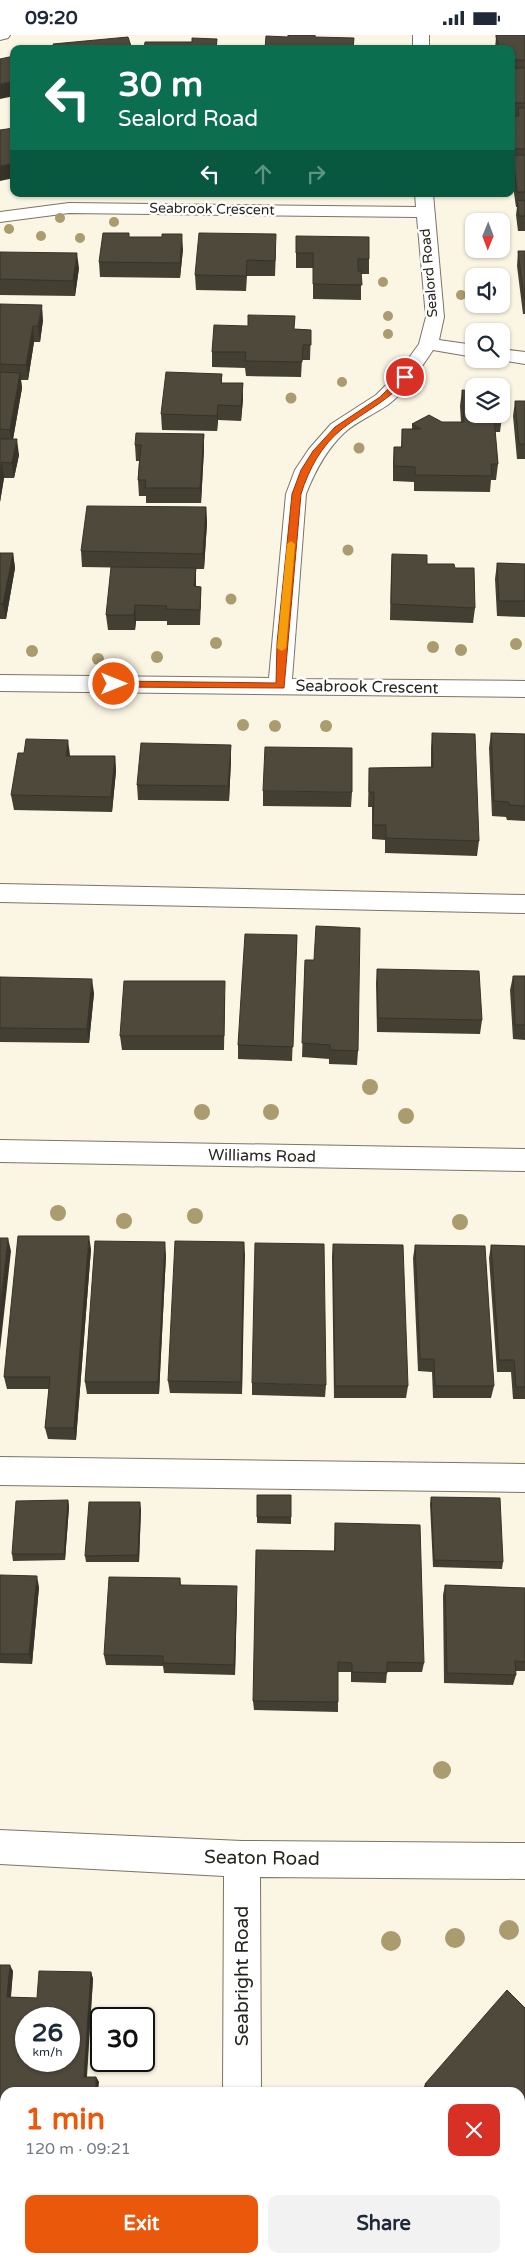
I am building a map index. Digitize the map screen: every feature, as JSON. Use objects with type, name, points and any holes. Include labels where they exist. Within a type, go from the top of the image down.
[{"type":"street","name":"Seabrook Crescent","points":[[0,217],[70,207],[424,203]]},
{"type":"street","name":"Sealord Road","points":[[280,686],[282,643],[296,494],[305,470],[316,453],[338,428],[383,399],[405,377],[428,344],[435,317],[424,203]]},
{"type":"street","points":[[428,344],[465,350]]},
{"type":"street","points":[[510,356],[525,358]]},
{"type":"street","name":"Seabrook Crescent","points":[[0,683],[525,689]]},
{"type":"street","points":[[0,893],[525,904]]},
{"type":"street","name":"Williams Road","points":[[0,1151],[525,1160]]},
{"type":"street","points":[[0,1471],[525,1479]]},
{"type":"street","name":"Seaton Road","points":[[0,1847],[242,1859],[525,1861]]},
{"type":"street","name":"Seabright Road","points":[[242,1859],[242,2087]]},
{"type":"building","points":[[288,35],[315,35],[315,37],[354,38],[353,45],[265,45],[266,36],[288,37]]},
{"type":"building","points":[[496,35],[525,35],[525,60],[515,60],[515,45],[499,45]]},
{"type":"building","points":[[128,37],[131,45],[53,45]]},
{"type":"building","points":[[192,38],[217,39],[216,45],[145,45],[145,42],[192,42]]},
{"type":"building","points":[[10,57],[10,82],[0,84],[0,59]]},
{"type":"building","points":[[515,68],[525,68],[525,103],[515,103]]},
{"type":"building","points":[[518,108],[525,108],[525,149],[515,149],[515,116],[519,116]]},
{"type":"building","points":[[10,129],[10,164],[0,166],[0,130]]},
{"type":"building","points":[[515,155],[525,155],[525,192],[517,192]]},
{"type":"building","points":[[517,200],[525,201],[525,216],[519,216]]},
{"type":"building","points":[[103,233],[129,233],[129,237],[162,237],[162,234],[182,234],[180,263],[99,262]]},
{"type":"building","points":[[199,233],[276,234],[275,261],[247,260],[246,276],[195,275]]},
{"type":"building","points":[[296,236],[369,237],[369,259],[358,259],[358,271],[361,271],[362,285],[313,284],[313,253],[296,253]]},
{"type":"building","points":[[518,251],[525,251],[525,299],[524,299]]},
{"type":"building","points":[[0,252],[77,253],[73,281],[0,279]]},
{"type":"building","points":[[0,304],[42,305],[38,326],[33,326],[26,365],[0,364]]},
{"type":"building","points":[[248,315],[295,316],[294,329],[311,330],[311,345],[303,345],[302,362],[245,361],[246,352],[212,352],[214,325],[248,326]]},
{"type":"building","points":[[0,372],[20,373],[10,430],[0,429]]},
{"type":"building","points":[[166,372],[222,374],[221,383],[243,383],[241,406],[218,405],[217,416],[161,414]]},
{"type":"building","points":[[462,390],[465,390],[465,423],[495,423],[498,464],[491,464],[492,476],[415,475],[415,467],[394,466],[394,447],[402,447],[402,429],[421,429],[412,424],[429,415],[442,422],[464,422]]},
{"type":"building","points":[[515,401],[525,401],[525,444],[519,444]]},
{"type":"building","points":[[136,433],[204,434],[200,488],[145,488],[146,480],[138,480],[141,445],[135,445]]},
{"type":"building","points":[[0,439],[17,439],[12,463],[2,462],[0,475]]},
{"type":"building","points":[[87,506],[206,507],[203,554],[81,551]]},
{"type":"building","points":[[0,553],[13,553],[3,604],[0,603]]},
{"type":"building","points":[[392,554],[427,555],[427,564],[454,564],[455,568],[474,568],[475,608],[391,604]]},
{"type":"building","points":[[497,563],[525,564],[525,601],[499,601]]},
{"type":"building","points":[[111,567],[196,568],[194,586],[201,587],[200,610],[166,609],[167,606],[135,605],[134,615],[106,615]]},
{"type":"building","points":[[432,733],[475,734],[479,841],[386,838],[386,825],[373,825],[374,792],[369,792],[369,768],[433,767]]},
{"type":"building","points":[[491,733],[525,734],[525,806],[509,805],[509,802],[494,801]]},
{"type":"building","points":[[26,739],[68,740],[66,756],[115,756],[111,797],[11,795],[18,753],[24,753]]},
{"type":"building","points":[[141,743],[231,745],[228,786],[137,785]]},
{"type":"building","points":[[265,747],[352,748],[352,792],[263,791]]},
{"type":"building","points":[[316,926],[360,928],[358,1051],[330,1050],[330,1045],[302,1043],[305,960],[314,960]]},
{"type":"building","points":[[245,934],[297,935],[293,1047],[238,1045]]},
{"type":"building","points":[[377,969],[479,971],[482,1020],[378,1018]]},
{"type":"building","points":[[513,976],[525,976],[525,1025],[515,1025]]},
{"type":"building","points":[[0,977],[92,979],[87,1029],[0,1028]]},
{"type":"building","points":[[124,981],[225,981],[224,1036],[120,1036]]},
{"type":"building","points":[[18,1236],[89,1236],[74,1428],[45,1428],[50,1377],[4,1377]]},
{"type":"building","points":[[0,1238],[8,1238],[0,1310]]},
{"type":"building","points":[[95,1241],[165,1242],[158,1382],[85,1382]]},
{"type":"building","points":[[175,1241],[244,1242],[241,1382],[168,1381]]},
{"type":"building","points":[[255,1243],[324,1244],[326,1385],[252,1383]]},
{"type":"building","points":[[333,1244],[403,1245],[408,1386],[335,1386]]},
{"type":"building","points":[[415,1245],[485,1246],[494,1386],[435,1386],[434,1359],[420,1359]]},
{"type":"building","points":[[491,1245],[525,1246],[525,1387],[516,1387],[514,1360],[499,1360]]},
{"type":"building","points":[[257,1495],[291,1495],[291,1517],[257,1517]]},
{"type":"building","points":[[431,1497],[500,1498],[503,1562],[434,1560]]},
{"type":"building","points":[[68,1500],[64,1554],[12,1554],[16,1501]]},
{"type":"building","points":[[89,1502],[140,1502],[138,1555],[85,1556]]},
{"type":"building","points":[[335,1523],[420,1525],[424,1663],[387,1662],[387,1673],[352,1672],[352,1663],[338,1662],[338,1702],[253,1701],[256,1550],[335,1551]]},
{"type":"building","points":[[0,1575],[37,1576],[29,1654],[0,1654]]},
{"type":"building","points":[[109,1577],[180,1578],[180,1585],[237,1586],[234,1665],[163,1663],[163,1656],[104,1655]]},
{"type":"building","points":[[445,1585],[525,1588],[525,1662],[515,1661],[516,1675],[447,1673]]},
{"type":"building","points":[[0,1965],[10,1965],[7,1997],[37,1998],[39,1971],[91,1972],[84,2077],[96,2077],[96,2087],[0,2087]]},
{"type":"building","points":[[507,1990],[525,2008],[525,2087],[428,2087],[425,2084]]},
{"type":"slow traffic","points":[[282,648],[291,544]]},
{"type":"route","points":[[114,684],[280,686],[282,643],[296,494],[305,470],[316,453],[338,428],[383,399],[405,377]]}]
